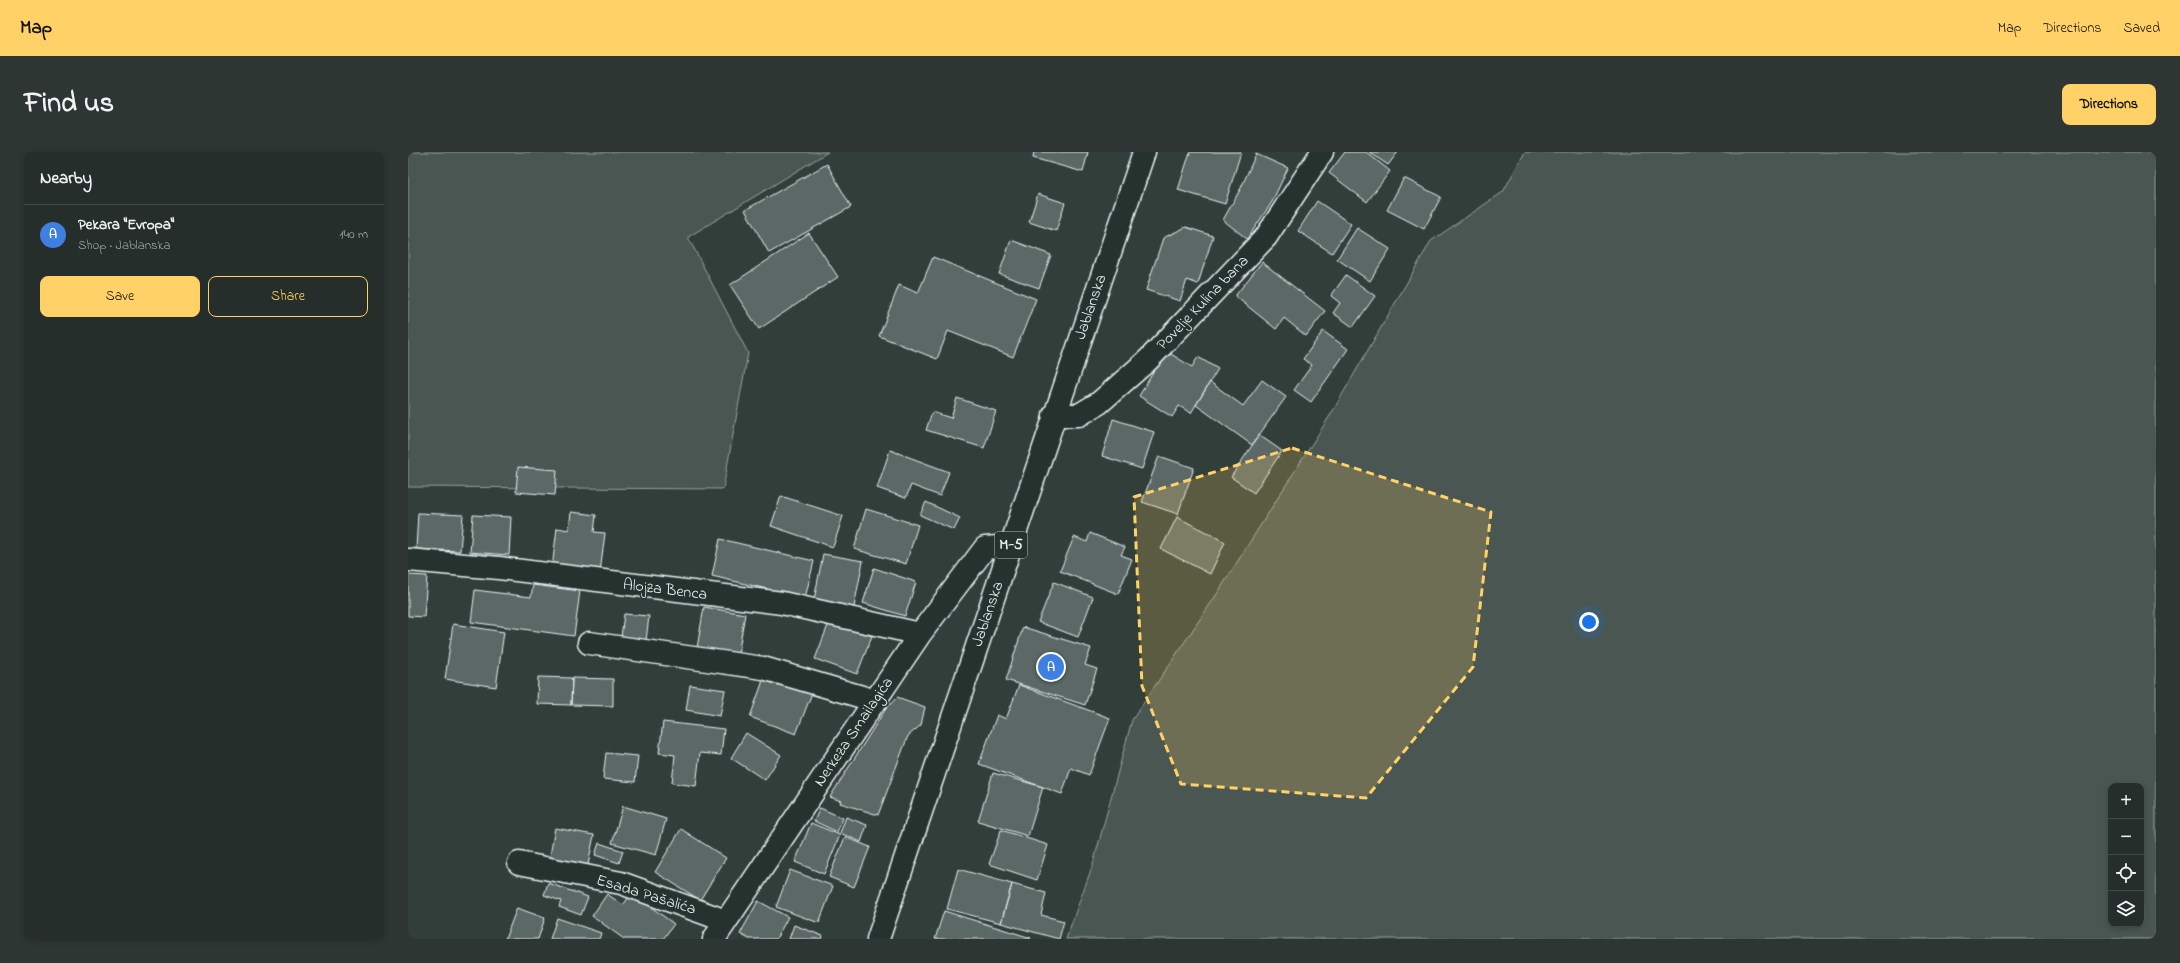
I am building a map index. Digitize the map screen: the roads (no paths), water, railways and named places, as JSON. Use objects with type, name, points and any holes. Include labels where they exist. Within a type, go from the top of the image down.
[{"type":"street","name":"Jablanska","points":[[878,939],[1144,152]]},
{"type":"street","name":"Povelje Kulina bana","points":[[1054,415],[1079,415],[1099,403],[1148,360],[1266,237],[1322,152]]},
{"type":"street","name":"Nerkeza Smailagića","points":[[714,939],[920,634],[985,548],[1010,546]]},
{"type":"street","name":"Alojza Benca","points":[[408,560],[499,568],[782,603],[920,634]]},
{"type":"street","points":[[589,643],[763,668],[876,701]]},
{"type":"street","name":"Esada Pašalića","points":[[519,863],[621,883],[726,921]]},
{"type":"place","name":"Pekara \"Evropa\"","points":[[1051,667]]}]
